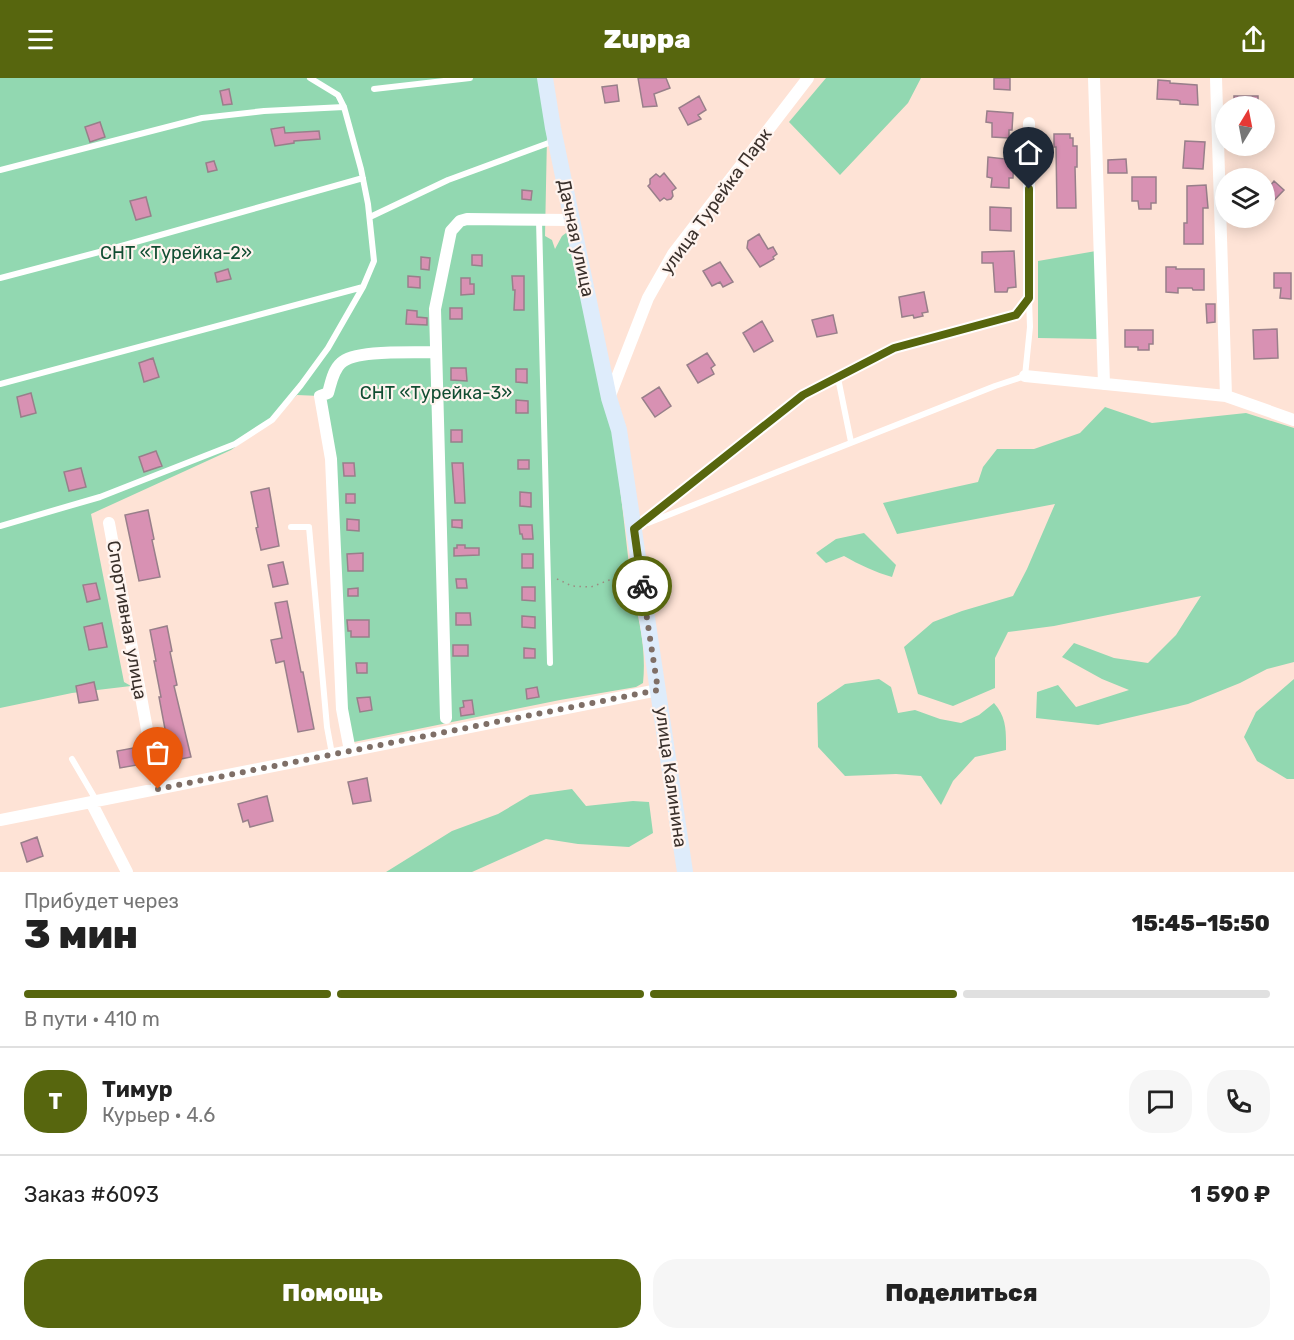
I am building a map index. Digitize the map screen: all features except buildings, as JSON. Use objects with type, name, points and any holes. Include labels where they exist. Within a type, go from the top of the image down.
[{"type":"street","name":"Дачная улица","points":[[544,78],[609,398]]},
{"type":"street","name":"улица Турейка Парк","points":[[609,398],[648,298],[673,254],[808,78]]},
{"type":"street","points":[[1094,78],[1104,384]]},
{"type":"street","points":[[1216,78],[1226,396]]},
{"type":"street","points":[[634,529],[803,395],[894,348],[1016,315],[1029,298],[1029,123]]},
{"type":"street","points":[[446,718],[435,309],[450,237],[455,226],[467,219],[572,220]]},
{"type":"street","points":[[350,750],[342,709],[331,459],[320,396],[328,393],[335,372],[349,357],[367,354],[435,352]]},
{"type":"street","points":[[1026,376],[1226,396],[1294,420]]},
{"type":"street","name":"улица Калинина","points":[[609,398],[619,430],[685,872]]},
{"type":"street","name":"Спортивная улица","points":[[109,523],[158,789]]},
{"type":"street","points":[[0,820],[658,690]]},
{"type":"street","points":[[94,801],[127,872]]},
{"type":"lane","points":[[0,526],[100,497],[235,444],[272,420],[328,348],[363,287],[374,261],[363,178],[344,107],[338,95],[309,78]]},
{"type":"lane","points":[[374,89],[470,78]]},
{"type":"lane","points":[[0,170],[202,118],[264,111],[344,107]]},
{"type":"lane","points":[[370,218],[448,180],[555,140],[555,135]]},
{"type":"lane","points":[[0,278],[363,178]]},
{"type":"lane","points":[[539,220],[550,663]]},
{"type":"lane","points":[[0,384],[363,287]]},
{"type":"lane","points":[[634,529],[1026,376],[1030,327],[1029,298]]},
{"type":"lane","points":[[838,377],[852,442]]},
{"type":"lane","points":[[291,526],[309,527],[327,727],[332,754]]},
{"type":"lane","points":[[72,759],[94,801]]},
{"type":"path","points":[[548,575],[572,586],[591,587],[612,579],[632,576]]},
{"type":"green space","points":[[0,78],[538,78],[547,136],[545,236],[552,240],[555,249],[566,233],[578,249],[610,401],[629,565],[628,571],[622,574],[622,586],[627,598],[634,599],[639,620],[643,651],[643,683],[636,687],[349,743],[331,459],[320,396],[297,395],[269,423],[231,450],[91,514],[124,682],[131,686],[72,693],[0,708]]},
{"type":"green space","points":[[826,78],[921,78],[908,103],[840,175],[789,122]]},
{"type":"green space","points":[[1096,251],[1098,339],[1038,338],[1038,261]]},
{"type":"green space","points":[[1105,407],[1152,423],[1246,413],[1294,428],[1294,662],[1267,669],[1240,683],[1188,704],[1098,725],[1036,718],[1037,692],[1058,685],[1076,707],[1129,690],[1102,679],[1062,657],[1074,643],[1114,658],[1148,663],[1176,635],[1201,596],[1054,626],[1008,632],[995,658],[995,688],[953,706],[918,694],[904,647],[933,622],[1013,596],[1055,504],[897,534],[883,503],[978,482],[983,467],[997,449],[1034,449],[1080,433]]},
{"type":"green space","points":[[864,533],[896,565],[892,577],[844,556],[826,563],[816,553],[836,539]]},
{"type":"green space","points":[[879,679],[891,687],[898,713],[915,710],[940,719],[961,723],[979,715],[994,703],[1004,719],[1006,750],[975,757],[953,781],[941,805],[921,776],[896,774],[845,776],[818,747],[817,703],[845,684]]},
{"type":"green space","points":[[1294,679],[1294,779],[1287,779],[1257,761],[1244,737],[1256,712]]},
{"type":"green space","points":[[572,789],[586,806],[633,801],[649,802],[653,833],[629,847],[578,844],[546,839],[472,872],[386,872],[452,831],[498,814],[530,795]]},
{"type":"way so far","points":[[158,789],[658,690],[642,586]]},
{"type":"route","points":[[642,586],[634,529],[803,395],[894,348],[1016,315],[1029,298],[1029,189]]},
{"type":"park label","name":"СНТ «Турейка-2»","points":[[176,253]]},
{"type":"park label","name":"СНТ «Турейка-3»","points":[[436,393]]}]
